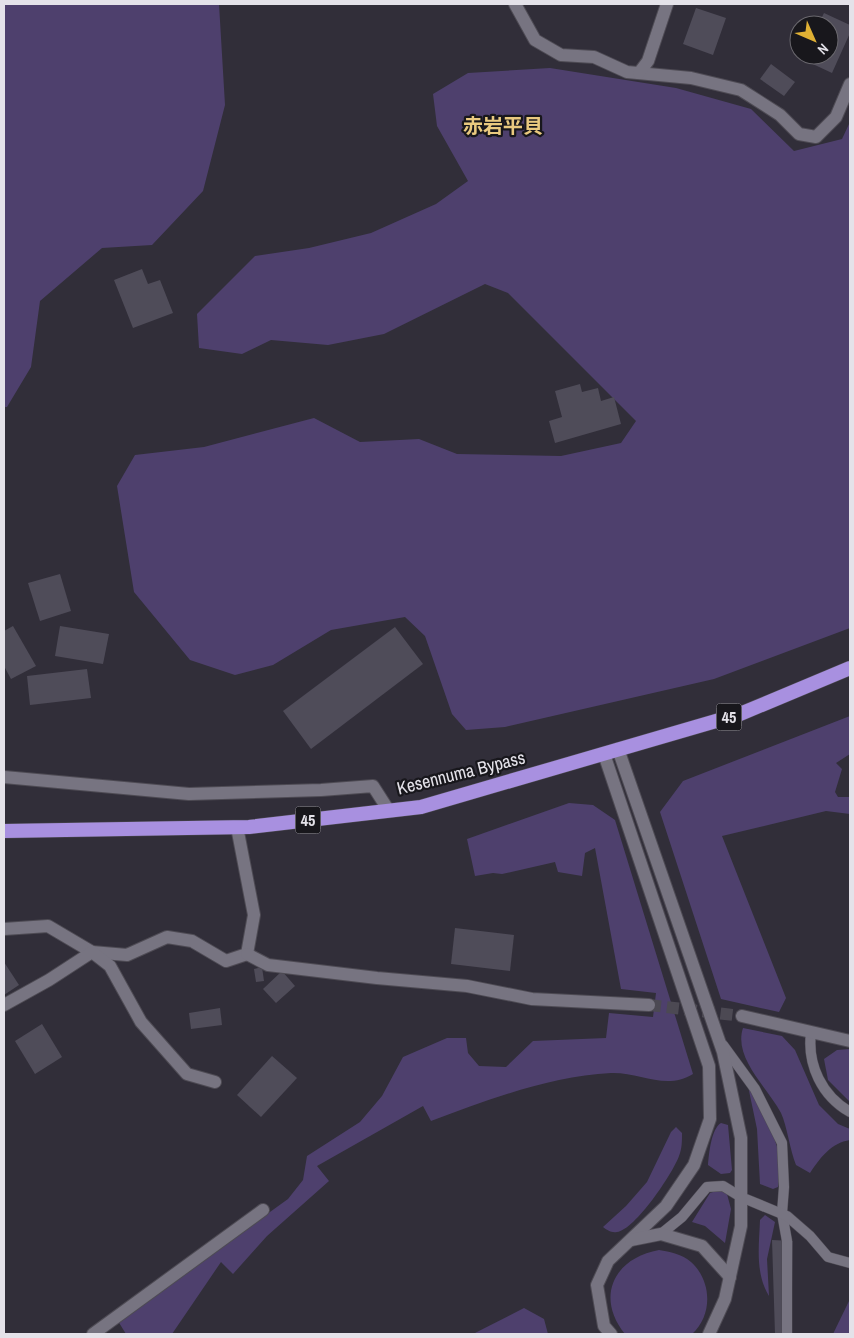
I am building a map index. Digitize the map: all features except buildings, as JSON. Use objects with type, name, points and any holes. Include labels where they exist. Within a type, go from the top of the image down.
[{"type":"highway","name":"Kesennuma Bypass","points":[[4,831],[236,827],[421,807],[740,714],[850,668]]},
{"type":"street","points":[[515,4],[535,40],[561,55],[594,57],[627,72],[691,78],[741,90],[780,115],[799,134],[816,137],[836,118],[850,84]]},
{"type":"street","points":[[639,73],[648,61],[667,4]]},
{"type":"street","points":[[618,750],[719,1040],[741,1138],[740,1226],[725,1299],[709,1334]]},
{"type":"street","points":[[604,754],[709,1066],[710,1119],[694,1165],[666,1206],[608,1261],[597,1285],[604,1326],[611,1334]]},
{"type":"street","points":[[4,777],[189,794],[321,790],[373,786],[389,811]]},
{"type":"street","points":[[236,827],[254,915],[247,954]]},
{"type":"street","points":[[4,929],[48,926],[92,952],[110,966],[141,1022],[187,1074],[215,1082]]},
{"type":"street","points":[[4,1005],[49,980],[92,952],[127,955],[167,937],[192,941],[226,961],[247,954],[268,965],[467,986],[532,999],[649,1005]]},
{"type":"street","points":[[742,1016],[850,1041]]},
{"type":"street","points":[[93,1334],[263,1210]]},
{"type":"street","points":[[631,1240],[661,1234],[702,1246],[730,1277]]},
{"type":"lane","points":[[811,1033],[809,1048],[817,1078],[836,1104],[850,1112]]},
{"type":"lane","points":[[719,1040],[755,1089],[782,1143],[784,1187],[782,1213],[787,1241],[787,1334]]},
{"type":"lane","points":[[661,1234],[682,1217],[707,1188],[723,1186],[741,1197],[782,1213],[810,1236],[828,1257],[850,1263]]},
{"type":"shaded area","points":[[4,4],[219,4],[225,105],[203,191],[152,245],[102,248],[40,301],[31,367],[7,407],[4,407]]},
{"type":"shaded area","points":[[550,68],[676,88],[751,109],[794,151],[842,139],[850,122],[850,628],[714,679],[505,727],[466,730],[452,714],[425,636],[405,617],[331,630],[273,665],[235,675],[190,660],[134,592],[117,486],[135,455],[204,447],[314,418],[360,442],[419,439],[457,454],[561,456],[621,443],[636,421],[508,293],[485,284],[384,334],[328,345],[271,340],[242,354],[199,348],[197,314],[255,256],[309,248],[371,233],[436,204],[468,181],[437,126],[433,94],[468,73]]},
{"type":"shaded area","points":[[850,716],[850,754],[836,763],[842,769],[835,792],[838,797],[850,797],[850,814],[826,811],[722,836],[786,998],[779,1012],[721,999],[660,812],[683,781]]},
{"type":"shaded area","points":[[569,803],[593,805],[615,820],[693,1074],[673,1081],[653,1080],[622,1073],[588,1075],[565,1079],[519,1090],[431,1121],[423,1106],[317,1166],[329,1181],[267,1236],[233,1274],[221,1262],[172,1334],[126,1334],[118,1321],[288,1199],[303,1180],[307,1156],[360,1122],[382,1096],[403,1057],[447,1038],[466,1038],[468,1053],[479,1066],[506,1067],[533,1041],[606,1038],[609,1013],[653,1017],[656,993],[621,989],[595,848],[585,853],[582,876],[558,872],[555,862],[502,874],[493,873],[475,876],[467,839]]},
{"type":"shaded area","points":[[743,1028],[782,1036],[795,1050],[819,1105],[838,1124],[850,1129],[850,1140],[837,1144],[822,1156],[810,1173],[796,1165],[781,1113],[747,1061],[741,1039]]},
{"type":"shaded area","points":[[850,1049],[850,1102],[828,1080],[824,1059],[837,1050]]},
{"type":"shaded area","points":[[748,1086],[768,1122],[777,1147],[780,1173],[778,1187],[773,1189],[760,1184],[757,1129]]},
{"type":"shaded area","points":[[721,1123],[728,1125],[732,1170],[730,1173],[721,1174],[708,1165],[713,1136]]},
{"type":"shaded area","points":[[676,1127],[682,1133],[681,1151],[652,1200],[643,1212],[625,1229],[611,1232],[603,1227],[626,1206],[647,1182],[671,1132]]},
{"type":"shaded area","points":[[719,1190],[727,1194],[731,1209],[725,1243],[705,1226],[692,1222],[710,1193]]},
{"type":"shaded area","points":[[765,1215],[775,1222],[767,1259],[769,1296],[762,1278],[759,1259],[760,1220]]},
{"type":"shaded area","points":[[659,1250],[684,1257],[698,1270],[706,1288],[707,1298],[704,1317],[692,1334],[625,1334],[616,1320],[611,1306],[611,1293],[614,1281],[630,1261],[643,1254]]},
{"type":"shaded area","points":[[850,1299],[850,1334],[833,1334]]},
{"type":"shaded area","points":[[524,1308],[544,1319],[548,1334],[473,1334]]},
{"type":"tunnel","points":[[649,1005],[742,1016]]},
{"type":"district","name":"赤岩平貝","points":[[503,126]]}]
